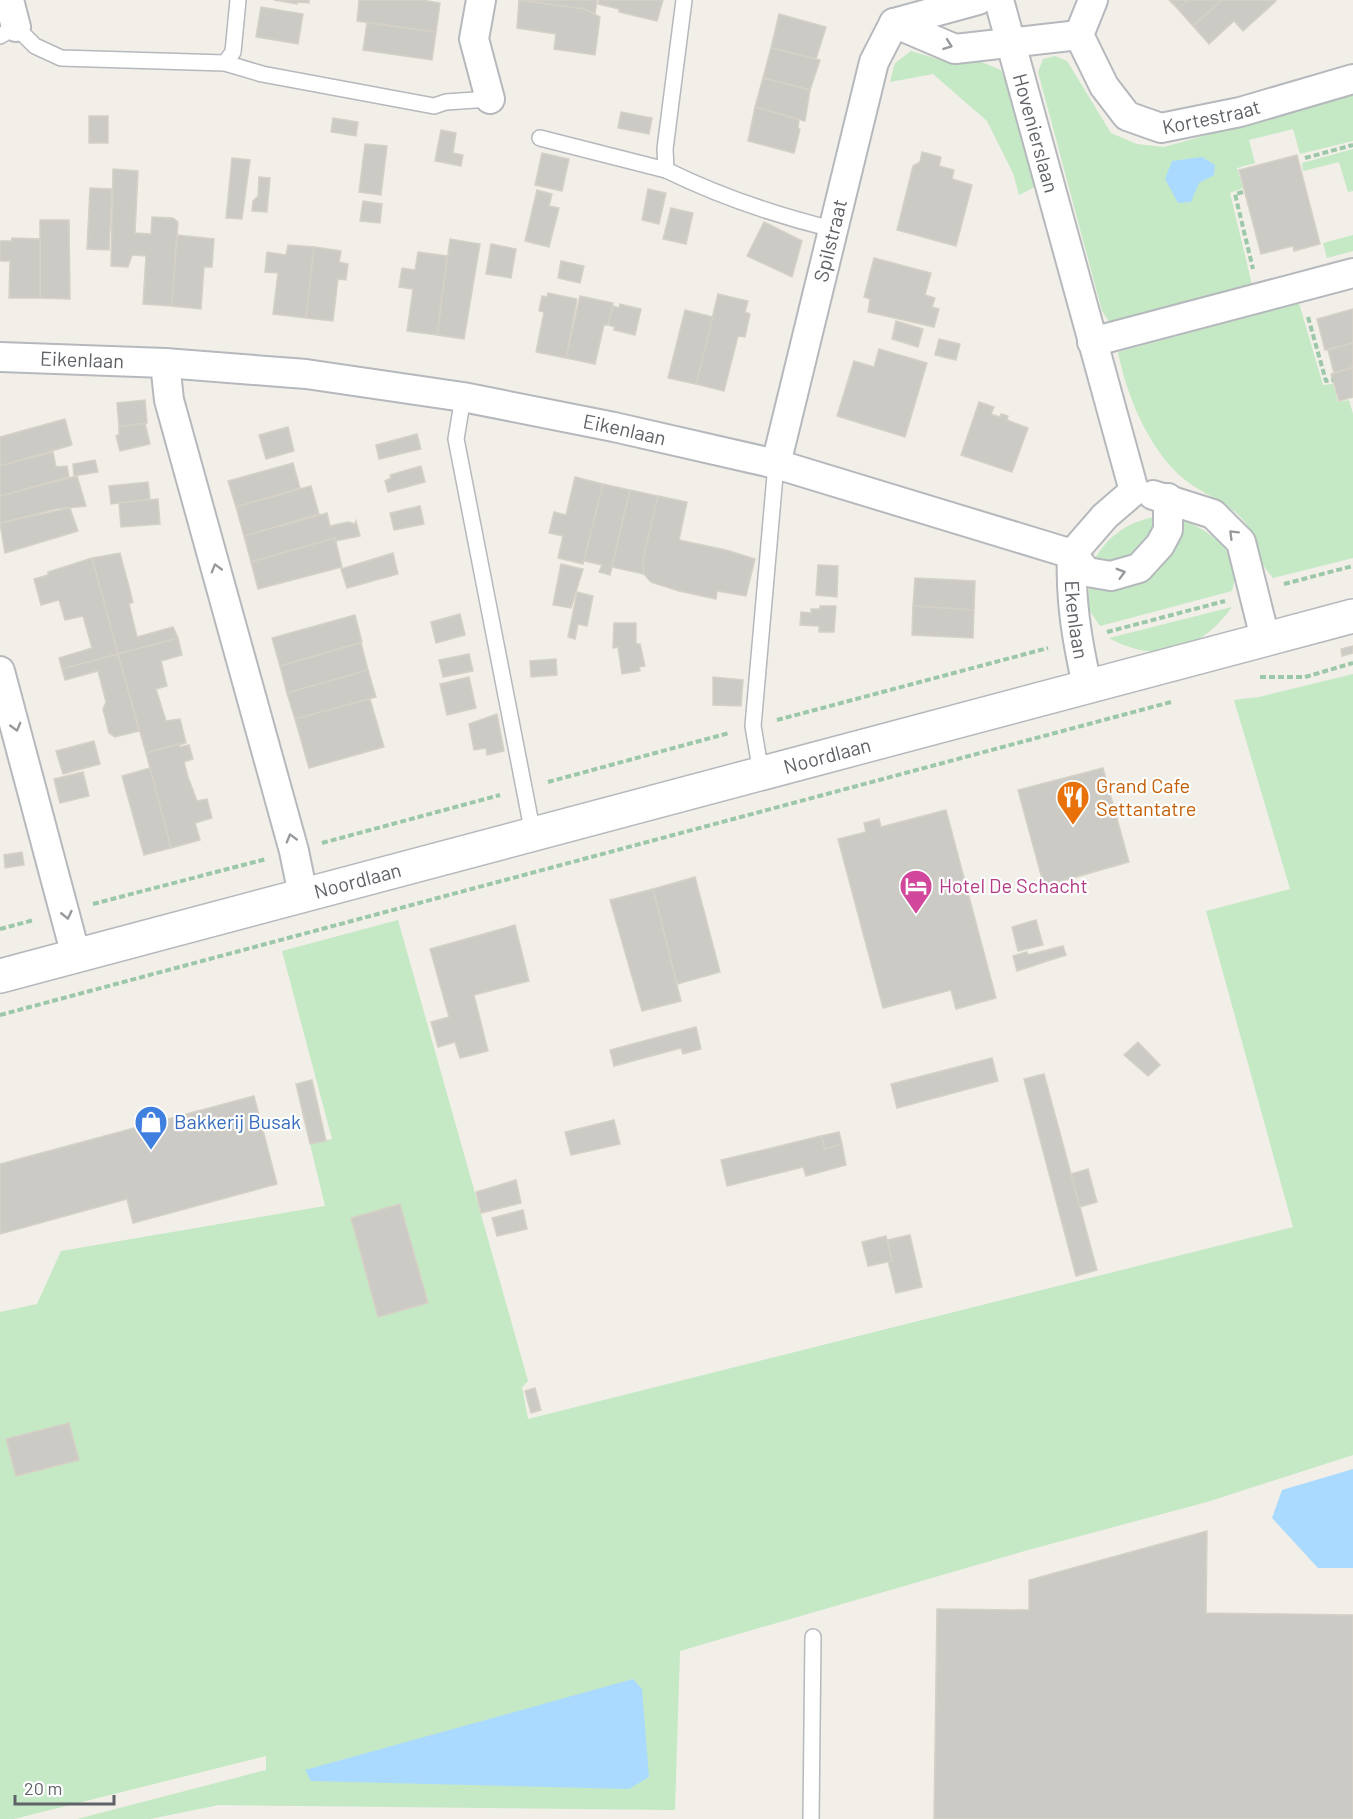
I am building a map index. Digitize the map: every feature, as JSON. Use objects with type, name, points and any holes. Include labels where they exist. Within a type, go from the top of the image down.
[{"type":"street","points":[[481,0],[474,39],[490,99]]},
{"type":"street","points":[[892,11],[978,0]]},
{"type":"street","name":"Hovenierslaan","points":[[999,0],[1134,491]]},
{"type":"street","points":[[892,11],[955,49],[1079,35],[1093,0]]},
{"type":"street","name":"Spilstraat","points":[[776,464],[874,62],[892,11]]},
{"type":"street","name":"Kortestraat","points":[[1079,35],[1104,86],[1127,116],[1161,128],[1240,112],[1353,79]]},
{"type":"street","points":[[1092,342],[1353,273]]},
{"type":"street","name":"Eikenlaan","points":[[0,357],[165,363],[306,374],[463,397],[614,427],[776,464],[1072,554],[1087,572],[1111,576],[1139,568],[1160,544],[1168,530],[1168,498]]},
{"type":"street","name":"Noordlaan","points":[[165,363],[169,400],[294,851],[303,895]]},
{"type":"street","points":[[1072,554],[1105,516],[1134,491],[1168,498],[1213,514],[1241,542],[1265,638]]},
{"type":"street","name":"Ekenlaan","points":[[1072,554],[1070,587],[1077,640],[1087,685]]},
{"type":"street","name":"Noordlaan","points":[[0,976],[1353,616]]},
{"type":"street","points":[[0,671],[76,956]]},
{"type":"lane","points":[[225,63],[233,52],[238,0]]},
{"type":"lane","points":[[666,170],[665,149],[684,0]]},
{"type":"lane","points":[[8,21],[35,46],[61,58],[225,63],[262,74],[434,106],[446,102],[490,99]]},
{"type":"lane","points":[[540,138],[666,170],[699,186],[784,216],[832,229]]},
{"type":"lane","points":[[463,397],[456,439],[522,789],[533,834]]},
{"type":"lane","points":[[761,773],[753,726],[776,464]]},
{"type":"lane","points":[[811,1819],[813,1637]]},
{"type":"path","points":[[1305,158],[1353,146]]},
{"type":"path","points":[[1244,192],[1235,194],[1260,298]]},
{"type":"path","points":[[1308,317],[1326,381],[1333,380]]},
{"type":"path","points":[[0,929],[1353,566]]},
{"type":"path","points":[[1259,677],[1305,677],[1353,663]]},
{"type":"path","points":[[0,1015],[1180,700]]},
{"type":"green space","points":[[911,51],[944,61],[979,61],[1001,70],[1012,99],[1035,187],[1019,195],[1013,173],[987,121],[933,74],[890,82],[895,63]]},
{"type":"green space","points":[[1055,56],[1067,61],[1111,133],[1137,144],[1164,147],[1353,94],[1353,141],[1300,154],[1293,129],[1249,140],[1255,163],[1237,168],[1243,188],[1230,193],[1253,289],[1110,323],[1102,311],[1038,72],[1043,59]]},
{"type":"green space","points":[[1353,149],[1353,191],[1348,192],[1339,162],[1303,171],[1302,163]]},
{"type":"green space","points":[[1353,235],[1353,251],[1327,258],[1323,243]]},
{"type":"green space","points":[[1299,303],[1323,385],[1333,384],[1338,402],[1349,400],[1353,414],[1353,558],[1273,578],[1261,562],[1251,533],[1242,518],[1229,507],[1192,485],[1165,459],[1153,443],[1135,407],[1118,352]]},
{"type":"green space","points":[[1160,516],[1156,532],[1122,565],[1091,565],[1104,546],[1119,532],[1148,518]]},
{"type":"green space","points":[[1181,520],[1199,527],[1216,539],[1229,554],[1235,572],[1232,591],[1100,626],[1088,608],[1089,586],[1124,583],[1151,574],[1161,566],[1169,554]]},
{"type":"green space","points":[[1232,607],[1206,634],[1177,649],[1144,651],[1109,638]]},
{"type":"green space","points":[[1353,674],[1353,1455],[1207,1502],[1028,1550],[680,1651],[675,1810],[219,1805],[150,1819],[77,1819],[266,1770],[266,1756],[14,1819],[0,1819],[0,1312],[37,1304],[61,1251],[325,1206],[310,1144],[332,1139],[282,951],[398,920],[528,1381],[522,1387],[528,1419],[1293,1227],[1206,911],[1290,889],[1234,700],[1259,697]]},
{"type":"water","points":[[1202,157],[1215,165],[1214,175],[1199,183],[1191,202],[1178,203],[1165,179],[1172,161]]},
{"type":"water","points":[[1353,1469],[1353,1568],[1318,1568],[1272,1518],[1282,1490]]},
{"type":"water","points":[[633,1679],[642,1689],[649,1777],[629,1789],[311,1781],[305,1770]]},
{"type":"building","points":[[274,0],[309,0],[309,3],[298,2],[297,4]]},
{"type":"building","points":[[359,0],[422,0],[440,3],[436,32],[357,21]]},
{"type":"building","points":[[519,0],[597,0],[595,14],[584,9]]},
{"type":"building","points":[[519,0],[584,9],[600,17],[595,55],[554,49],[556,34],[517,28]]},
{"type":"building","points":[[599,0],[663,0],[657,21],[619,12],[619,9],[598,4]]},
{"type":"building","points":[[1169,0],[1188,0],[1178,9]]},
{"type":"building","points":[[1188,0],[1222,0],[1193,26],[1178,9]]},
{"type":"building","points":[[1222,0],[1276,1],[1243,31],[1234,21],[1209,44],[1193,26]]},
{"type":"building","points":[[261,7],[303,14],[298,44],[256,37]]},
{"type":"building","points":[[779,14],[826,27],[816,59],[771,48]]},
{"type":"building","points":[[367,23],[436,32],[432,60],[363,50]]},
{"type":"building","points":[[771,48],[820,60],[810,90],[763,78]]},
{"type":"building","points":[[763,78],[810,90],[805,121],[755,107]]},
{"type":"building","points":[[755,107],[799,120],[798,128],[800,129],[794,153],[748,141]]},
{"type":"building","points":[[621,112],[652,118],[649,134],[618,128]]},
{"type":"building","points":[[89,116],[108,116],[108,143],[89,143]]},
{"type":"building","points":[[333,118],[358,122],[356,136],[331,132]]},
{"type":"building","points":[[441,130],[456,133],[453,153],[463,155],[461,166],[435,161]]},
{"type":"building","points":[[365,144],[387,146],[381,195],[359,192]]},
{"type":"building","points":[[922,152],[941,157],[939,166],[954,170],[952,179],[972,185],[956,246],[897,230],[913,166],[920,162]]},
{"type":"building","points":[[542,153],[569,159],[562,191],[535,185]]},
{"type":"building","points":[[1297,155],[1320,244],[1294,251],[1293,246],[1261,254],[1239,170]]},
{"type":"building","points":[[232,158],[250,160],[242,219],[226,218]]},
{"type":"building","points":[[113,169],[138,171],[135,233],[151,234],[152,217],[173,218],[178,222],[172,306],[143,304],[146,256],[132,255],[128,267],[111,266]]},
{"type":"building","points":[[259,177],[270,178],[267,212],[252,211],[253,201],[258,196]]},
{"type":"building","points":[[90,188],[112,189],[109,250],[87,249]]},
{"type":"building","points":[[648,189],[666,193],[659,224],[642,220]]},
{"type":"building","points":[[537,190],[552,194],[549,206],[559,208],[549,247],[525,241]]},
{"type":"building","points":[[363,201],[382,204],[380,223],[360,221]]},
{"type":"building","points":[[671,208],[693,213],[686,244],[663,239]]},
{"type":"building","points":[[40,220],[69,220],[70,299],[40,298]]},
{"type":"building","points":[[764,222],[802,241],[792,277],[747,256]]},
{"type":"building","points":[[177,235],[214,239],[212,267],[204,267],[201,309],[172,306]]},
{"type":"building","points":[[12,238],[40,239],[40,298],[9,298],[10,261],[0,261],[0,241],[11,241]]},
{"type":"building","points":[[450,239],[480,244],[464,339],[437,335]]},
{"type":"building","points":[[491,244],[516,249],[511,278],[486,274]]},
{"type":"building","points":[[288,245],[314,247],[306,318],[273,314],[278,273],[265,272],[267,252],[286,255]]},
{"type":"building","points":[[314,247],[341,251],[339,262],[348,264],[346,280],[338,279],[333,321],[306,318]]},
{"type":"building","points":[[418,252],[447,256],[437,335],[407,331],[413,289],[399,287],[402,268],[415,270]]},
{"type":"building","points":[[874,258],[931,273],[925,295],[935,298],[932,307],[939,309],[934,327],[868,312],[870,299],[864,297]]},
{"type":"building","points":[[561,261],[584,266],[580,283],[558,278]]},
{"type":"building","points":[[548,293],[577,299],[566,358],[536,352],[544,312],[539,311],[542,296],[547,297]]},
{"type":"building","points":[[718,294],[748,301],[745,312],[750,314],[745,337],[738,336],[724,391],[696,384]]},
{"type":"building","points":[[580,296],[613,303],[608,325],[604,325],[595,364],[566,358]]},
{"type":"building","points":[[620,304],[641,309],[635,335],[614,330],[615,327],[608,325],[613,306],[619,308]]},
{"type":"building","points":[[1353,309],[1353,343],[1325,350],[1317,319]]},
{"type":"building","points":[[685,310],[713,317],[696,384],[668,378]]},
{"type":"building","points":[[896,321],[923,329],[918,347],[892,339]]},
{"type":"building","points":[[939,339],[960,344],[956,360],[935,355]]},
{"type":"building","points":[[1353,343],[1353,367],[1334,373],[1328,350]]},
{"type":"building","points":[[879,349],[927,363],[905,437],[837,416],[854,361],[874,367]]},
{"type":"building","points":[[1353,368],[1353,397],[1339,401],[1331,374]]},
{"type":"building","points":[[145,400],[147,423],[119,427],[117,403]]},
{"type":"building","points":[[979,402],[994,407],[991,414],[1000,417],[1001,414],[1008,416],[1007,420],[1028,428],[1012,472],[961,455]]},
{"type":"building","points":[[65,419],[72,445],[0,466],[0,437]]},
{"type":"building","points":[[145,423],[150,444],[120,451],[116,436],[119,434],[119,427]]},
{"type":"building","points":[[288,427],[294,451],[266,459],[259,435]]},
{"type":"building","points":[[417,434],[421,449],[379,459],[376,445]]},
{"type":"building","points":[[53,452],[56,467],[67,466],[69,477],[0,496],[0,466]]},
{"type":"building","points":[[95,460],[98,472],[74,476],[73,464]]},
{"type":"building","points":[[293,463],[300,488],[236,507],[228,481]]},
{"type":"building","points":[[421,466],[425,482],[388,492],[385,481],[391,478],[390,475]]},
{"type":"building","points":[[77,476],[86,506],[56,509],[0,523],[0,496]]},
{"type":"building","points":[[575,477],[603,484],[583,564],[558,558],[563,536],[549,533],[554,512],[566,515]]},
{"type":"building","points":[[148,482],[150,499],[111,504],[109,486]]},
{"type":"building","points":[[603,484],[630,490],[610,575],[599,572],[602,565],[584,561]]},
{"type":"building","points":[[311,486],[319,514],[244,536],[236,507]]},
{"type":"building","points":[[630,490],[658,496],[643,559],[644,574],[612,567]]},
{"type":"building","points":[[658,496],[687,502],[679,540],[755,559],[746,596],[717,591],[716,599],[651,582],[644,574],[643,559]]},
{"type":"building","points":[[158,499],[160,524],[121,527],[119,503]]},
{"type":"building","points":[[420,506],[424,524],[394,530],[390,513]]},
{"type":"building","points":[[70,508],[78,531],[5,553],[0,523]]},
{"type":"building","points":[[327,513],[330,526],[348,522],[355,524],[356,521],[360,536],[335,541],[335,538],[251,562],[244,536]]},
{"type":"building","points":[[335,538],[342,567],[258,589],[251,562]]},
{"type":"building","points":[[120,553],[133,602],[129,604],[137,637],[173,627],[178,638],[118,654],[92,558]]},
{"type":"building","points":[[393,553],[398,574],[347,588],[341,569]]},
{"type":"building","points":[[92,558],[118,654],[62,669],[59,658],[92,648],[83,616],[65,620],[59,600],[41,605],[34,579],[48,575],[48,572]]},
{"type":"building","points":[[561,564],[583,569],[571,608],[553,605]]},
{"type":"building","points":[[818,565],[838,566],[837,597],[816,595]]},
{"type":"building","points":[[915,578],[975,581],[974,610],[913,606]]},
{"type":"building","points":[[577,592],[593,596],[587,626],[578,624],[575,639],[568,637]]},
{"type":"building","points":[[820,606],[836,606],[834,632],[819,632],[819,626],[800,625],[801,612],[811,613],[811,609],[820,609]]},
{"type":"building","points":[[913,606],[974,610],[973,638],[912,635]]},
{"type":"building","points":[[460,614],[465,635],[436,643],[431,622]]},
{"type":"building","points":[[355,615],[362,642],[280,666],[272,638]]},
{"type":"building","points":[[614,623],[636,623],[636,644],[640,644],[645,666],[639,667],[640,671],[622,674],[618,647],[613,648]]},
{"type":"building","points":[[178,638],[182,655],[161,661],[167,686],[156,689],[166,721],[180,719],[186,743],[146,753],[118,654]]},
{"type":"building","points":[[361,643],[368,670],[287,693],[280,666]]},
{"type":"building","points":[[1353,646],[1353,653],[1342,656],[1341,649]]},
{"type":"building","points":[[118,654],[139,731],[115,737],[109,733],[103,709],[106,702],[98,671],[65,680],[62,669]]},
{"type":"building","points":[[469,654],[473,671],[443,677],[439,660]]},
{"type":"building","points":[[556,659],[557,675],[531,677],[530,661]]},
{"type":"building","points":[[368,670],[376,697],[295,719],[287,693]]},
{"type":"building","points":[[469,677],[476,708],[447,715],[440,684]]},
{"type":"building","points":[[713,677],[743,680],[741,706],[713,705]]},
{"type":"building","points":[[370,699],[384,747],[309,768],[295,719]]},
{"type":"building","points":[[497,714],[504,751],[487,755],[486,748],[474,750],[469,724]]},
{"type":"building","points":[[94,741],[100,764],[63,774],[56,751]]},
{"type":"building","points":[[179,744],[180,747],[189,745],[193,759],[184,762],[188,777],[197,801],[207,799],[212,818],[195,823],[200,840],[171,848],[146,753]]},
{"type":"building","points":[[150,768],[171,848],[144,855],[122,776]]},
{"type":"building","name":"Grand Cafe Settantatre","points":[[1103,768],[1129,862],[1044,886],[1018,790]]},
{"type":"building","points":[[83,772],[89,796],[60,803],[54,779]]},
{"type":"building","name":"Hotel De Schacht","points":[[946,810],[996,998],[956,1009],[951,990],[883,1008],[838,839],[866,832],[864,823],[879,819],[881,827]]},
{"type":"building","points":[[22,852],[24,865],[5,868],[4,855]]},
{"type":"building","points":[[695,877],[720,972],[677,984],[653,889]]},
{"type":"building","points":[[653,889],[681,1001],[642,1011],[610,900]]},
{"type":"building","points":[[1036,920],[1043,945],[1018,951],[1012,927]]},
{"type":"building","points":[[515,925],[529,981],[474,995],[488,1051],[460,1058],[455,1042],[438,1047],[431,1022],[449,1017],[430,949]]},
{"type":"building","points":[[1063,946],[1066,955],[1017,971],[1013,956],[1027,952],[1028,955]]},
{"type":"building","points":[[696,1027],[701,1049],[683,1054],[681,1048],[614,1066],[610,1050]]},
{"type":"building","points":[[1138,1042],[1160,1065],[1148,1076],[1124,1055]]},
{"type":"building","points":[[992,1058],[998,1081],[897,1108],[891,1084]]},
{"type":"building","points":[[1044,1074],[1097,1270],[1076,1276],[1024,1079]]},
{"type":"building","points":[[312,1080],[326,1141],[310,1144],[296,1084]]},
{"type":"building","points":[[254,1096],[277,1184],[133,1223],[127,1199],[0,1234],[0,1164]]},
{"type":"building","points":[[614,1120],[620,1144],[571,1155],[565,1132]]},
{"type":"building","points":[[839,1132],[842,1144],[825,1149],[821,1136]]},
{"type":"building","points":[[821,1136],[825,1149],[842,1144],[846,1165],[806,1176],[803,1167],[727,1186],[721,1160]]},
{"type":"building","points":[[1088,1169],[1097,1202],[1080,1207],[1071,1174]]},
{"type":"building","points":[[516,1180],[521,1203],[481,1213],[476,1192]]},
{"type":"building","points":[[400,1204],[428,1303],[378,1317],[351,1218]]},
{"type":"building","points":[[523,1210],[527,1229],[497,1236],[492,1218]]},
{"type":"building","points":[[910,1235],[922,1287],[896,1293],[888,1261],[892,1261],[887,1240]]},
{"type":"building","points":[[886,1236],[892,1261],[868,1266],[862,1242]]},
{"type":"building","points":[[535,1388],[541,1410],[531,1413],[525,1391]]},
{"type":"building","points":[[69,1423],[79,1460],[16,1476],[6,1439]]},
{"type":"building","points":[[1207,1531],[1206,1613],[1353,1615],[1353,1819],[934,1819],[937,1609],[1029,1610],[1029,1580]]},
{"type":"place","name":"Grand Cafe Settantatre","points":[[1073,826]]},
{"type":"place","name":"Hotel De Schacht","points":[[916,915]]},
{"type":"place","name":"Bakkerij Busak","points":[[151,1151]]}]
